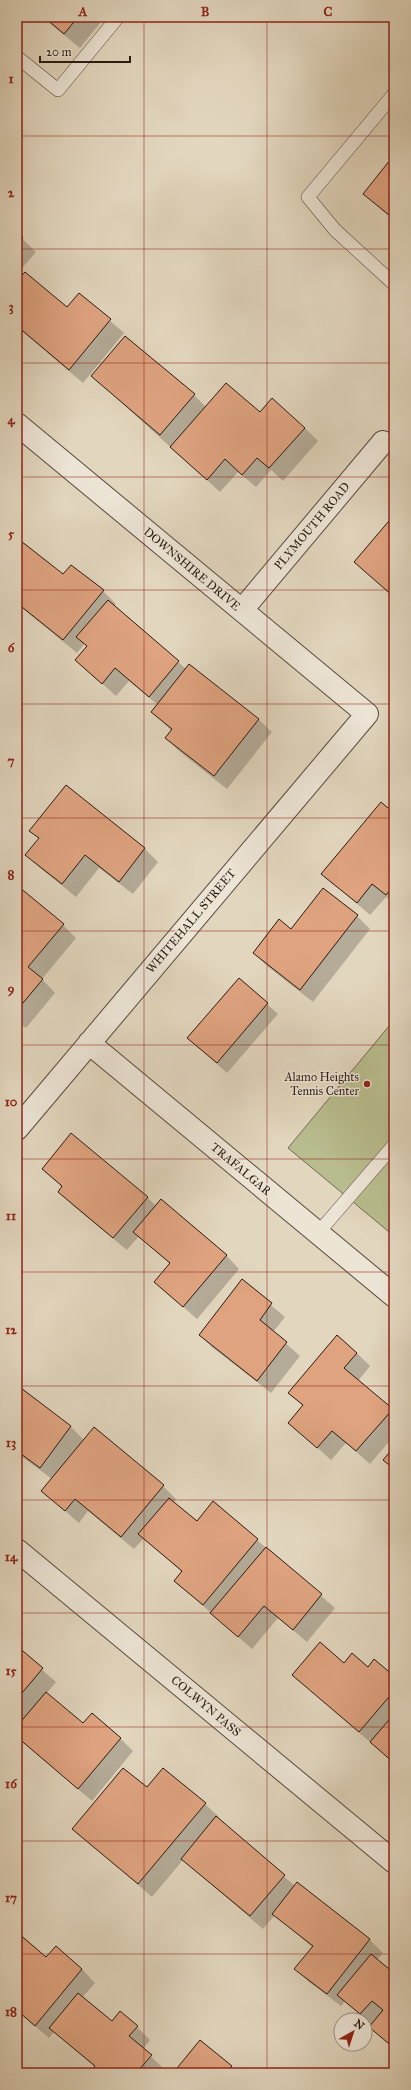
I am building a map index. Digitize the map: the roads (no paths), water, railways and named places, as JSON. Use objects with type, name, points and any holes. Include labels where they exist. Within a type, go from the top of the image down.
[{"type":"street","name":"DOWNSHIRE DRIVE","points":[[21,434],[242,610],[366,714]]},
{"type":"street","name":"PLYMOUTH ROAD","points":[[242,610],[383,442]]},
{"type":"street","name":"WHITEHALL STREET","points":[[17,1129],[366,714]]},
{"type":"street","name":"TRAFALGAR","points":[[89,1043],[394,1296]]},
{"type":"street","name":"COLWYN PASS","points":[[17,1550],[394,1862]]},
{"type":"lane","points":[[17,57],[58,90],[118,17]]},
{"type":"lane","points":[[394,94],[308,197],[335,230],[394,284]]},
{"type":"lane","points":[[318,1233],[394,1145]]},
{"type":"place","name":"Alamo Heights Tennis Center","points":[[367,1084]]}]
